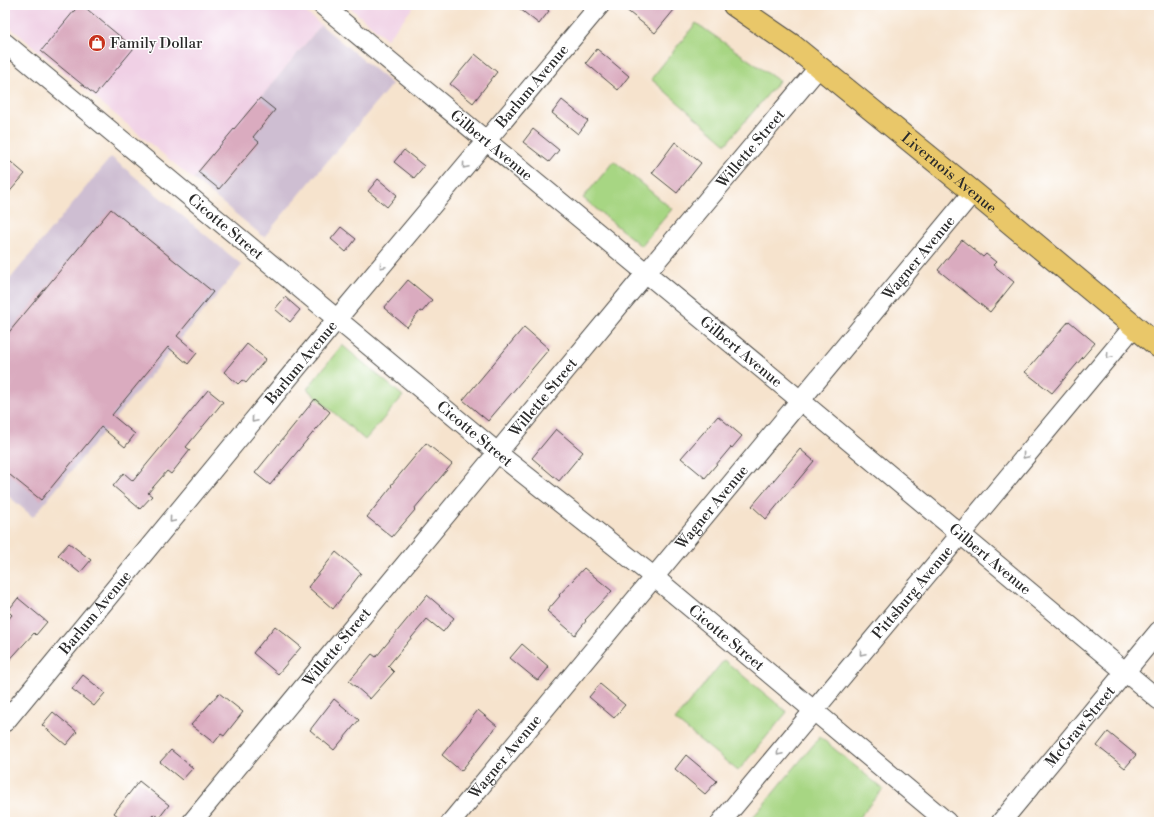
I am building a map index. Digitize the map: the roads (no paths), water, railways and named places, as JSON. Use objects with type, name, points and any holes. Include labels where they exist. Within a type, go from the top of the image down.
[{"type":"main road","name":"Livernois Avenue","points":[[734,5],[792,45],[973,192],[1159,347]]},
{"type":"street","name":"Gilbert Avenue","points":[[322,5],[1159,700]]},
{"type":"street","name":"Barlum Avenue","points":[[5,722],[337,319],[600,5]]},
{"type":"street","name":"Cicotte Street","points":[[5,43],[498,453],[654,576],[947,822]]},
{"type":"street","name":"Willette Street","points":[[192,822],[646,273],[819,67]]},
{"type":"street","name":"Wagner Avenue","points":[[451,822],[973,192]]},
{"type":"street","name":"Pittsburg Avenue","points":[[721,822],[1134,326]]},
{"type":"street","name":"McGraw Street","points":[[1001,822],[1159,631]]},
{"type":"place","name":"Family Dollar","points":[[97,43]]}]
